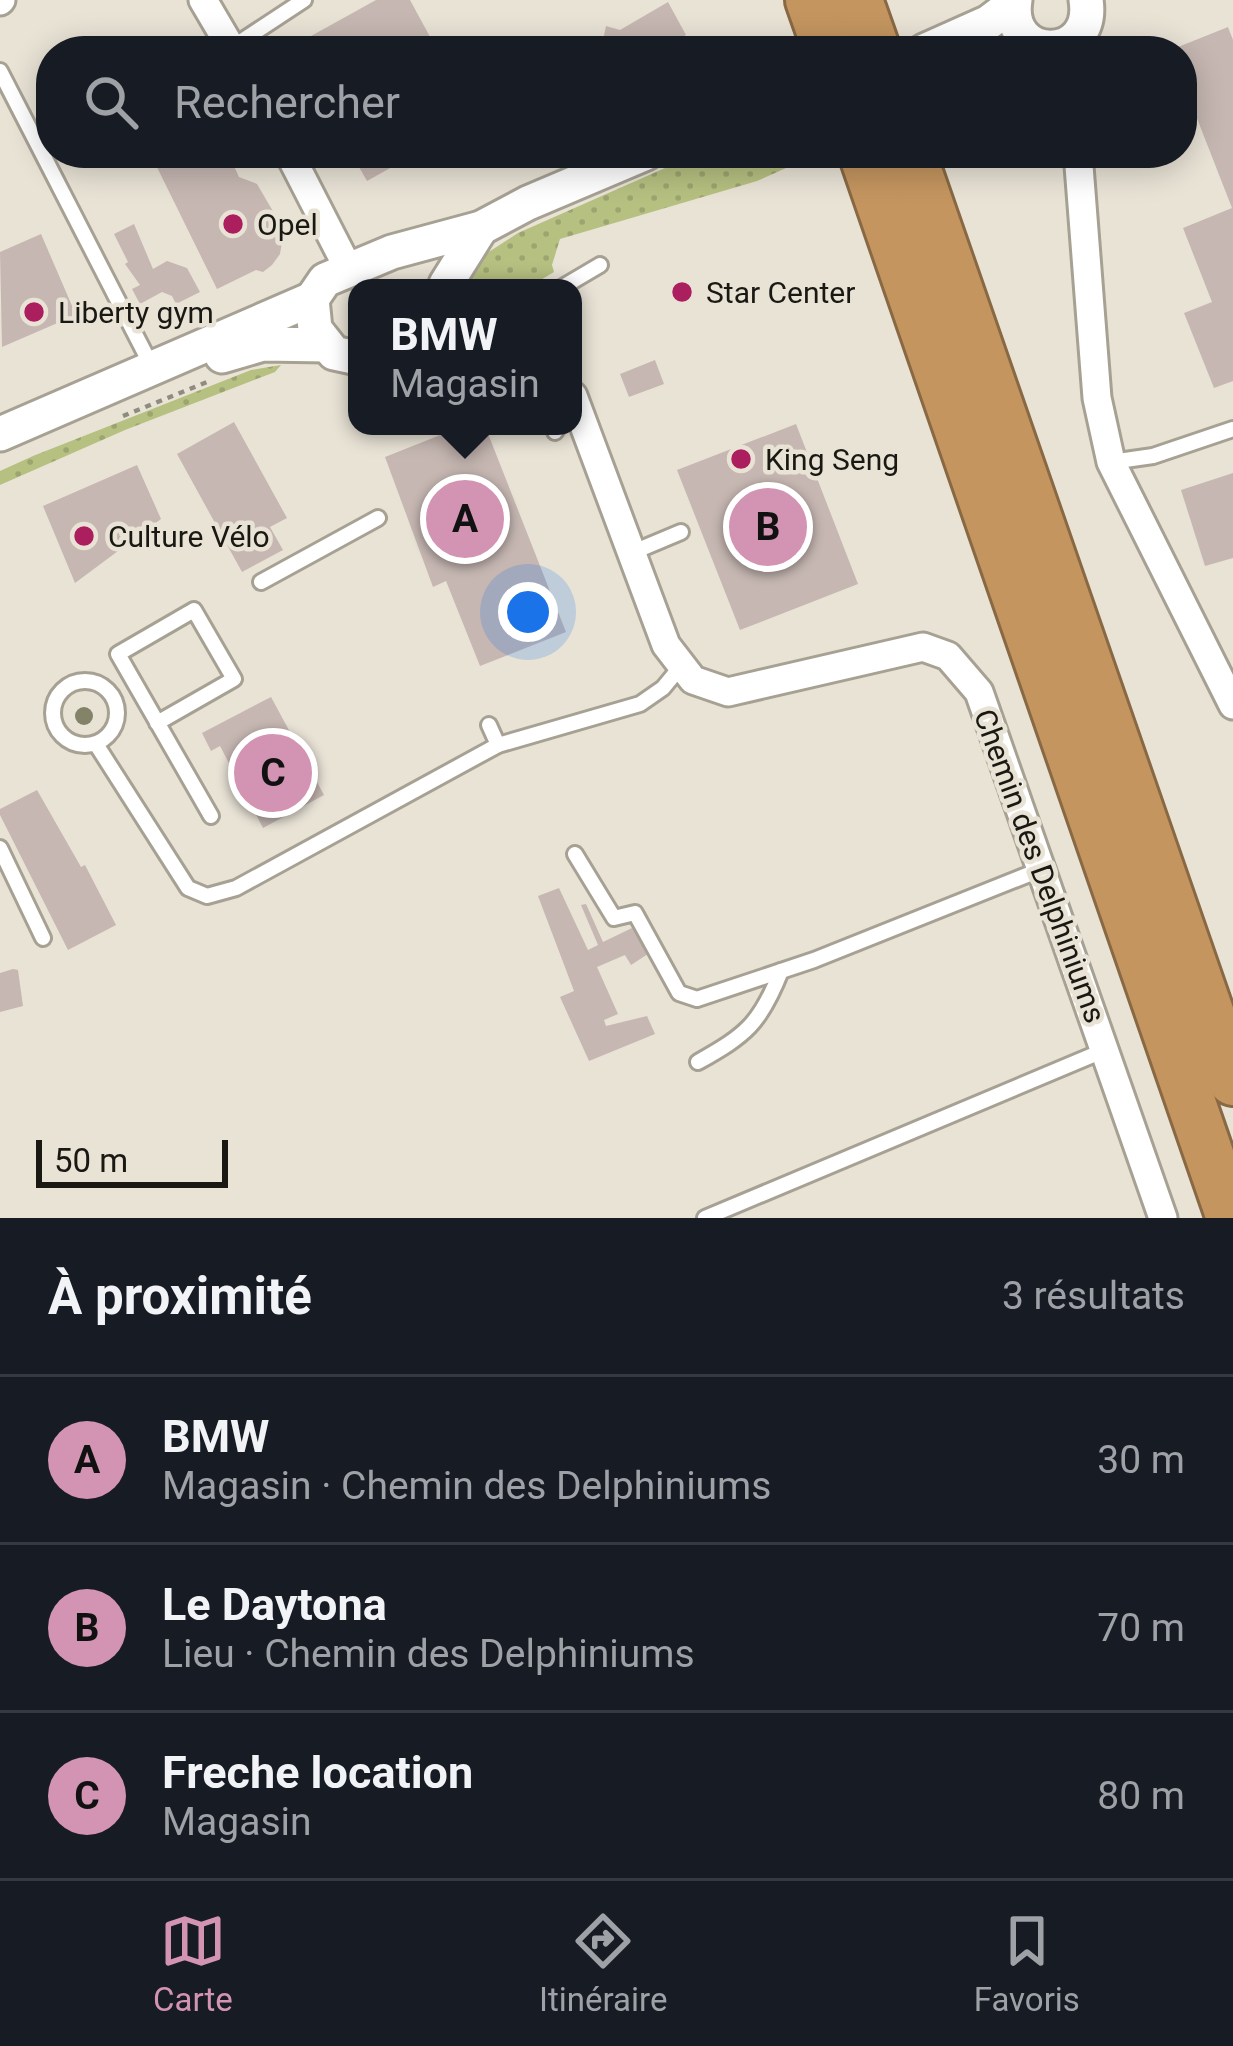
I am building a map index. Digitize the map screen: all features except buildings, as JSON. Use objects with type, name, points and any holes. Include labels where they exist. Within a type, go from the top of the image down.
[{"type":"highway","points":[[810,0],[823,36]]},
{"type":"highway","points":[[858,0],[871,36]]},
{"type":"highway","points":[[879,0],[892,36]]},
{"type":"highway","points":[[868,168],[1231,1218]]},
{"type":"highway","points":[[916,168],[1233,1081]]},
{"type":"highway","points":[[934,168],[1023,476]]},
{"type":"street","points":[[203,0],[224,36]]},
{"type":"street","points":[[958,36],[988,22],[1057,24]]},
{"type":"street","points":[[297,168],[349,270]]},
{"type":"street","points":[[0,434],[312,298],[326,280],[392,252],[482,228],[611,168]]},
{"type":"street","points":[[1079,168],[1097,398],[1111,462],[1233,705]]},
{"type":"street","points":[[450,279],[482,228]]},
{"type":"street","points":[[413,249],[433,261],[442,279]]},
{"type":"street","points":[[312,298],[315,329],[342,352]]},
{"type":"street","points":[[59,410],[262,344],[342,352]]},
{"type":"street","points":[[582,422],[666,645],[682,665]]},
{"type":"street","name":"Chemin des Delphiniums","points":[[682,665],[693,680],[728,692],[923,647],[948,656],[979,692],[1163,1218]]},
{"type":"lane","points":[[252,36],[304,0]]},
{"type":"lane","points":[[0,71],[36,141]]},
{"type":"lane","points":[[50,168],[152,365]]},
{"type":"lane","points":[[577,279],[600,266]]},
{"type":"lane","points":[[1111,462],[1153,456],[1215,436],[1233,425]]},
{"type":"lane","points":[[261,582],[378,518]]},
{"type":"lane","points":[[631,553],[681,532]]},
{"type":"lane","points":[[157,723],[234,679],[194,610],[118,654],[157,723],[211,816]]},
{"type":"lane","points":[[95,743],[188,888],[207,896],[236,888],[499,745],[640,704],[663,688],[682,665]]},
{"type":"lane","points":[[79,682],[108,691],[117,710],[112,731],[95,743],[64,738],[54,721],[56,700],[79,682]]},
{"type":"lane","points":[[489,724],[499,745]]},
{"type":"lane","points":[[0,848],[43,938]]},
{"type":"lane","points":[[575,854],[614,918],[635,913],[680,993],[697,999],[1042,869]]},
{"type":"lane","points":[[698,1062],[744,1036],[770,1000],[781,971]]},
{"type":"lane","points":[[705,1218],[1106,1050]]},
{"type":"path","points":[[120,417],[207,382]]},
{"type":"green space","points":[[665,168],[786,168],[757,181],[560,239],[554,272],[542,279],[470,279],[484,255],[518,233]]},
{"type":"green space","points":[[281,365],[275,372],[0,485],[0,471],[33,456],[251,370]]},
{"type":"place","name":"Opel","points":[[233,224]]},
{"type":"place","name":"Star Center","points":[[682,292]]},
{"type":"place","name":"Liberty gym","points":[[34,312]]},
{"type":"place","name":"King Seng","points":[[741,459]]},
{"type":"place","name":"BMW","points":[[465,519]]},
{"type":"place","name":"Le Daytona","points":[[768,527]]},
{"type":"place","name":"Culture Vélo","points":[[84,536]]},
{"type":"place","name":"Freche location","points":[[273,773]]}]
